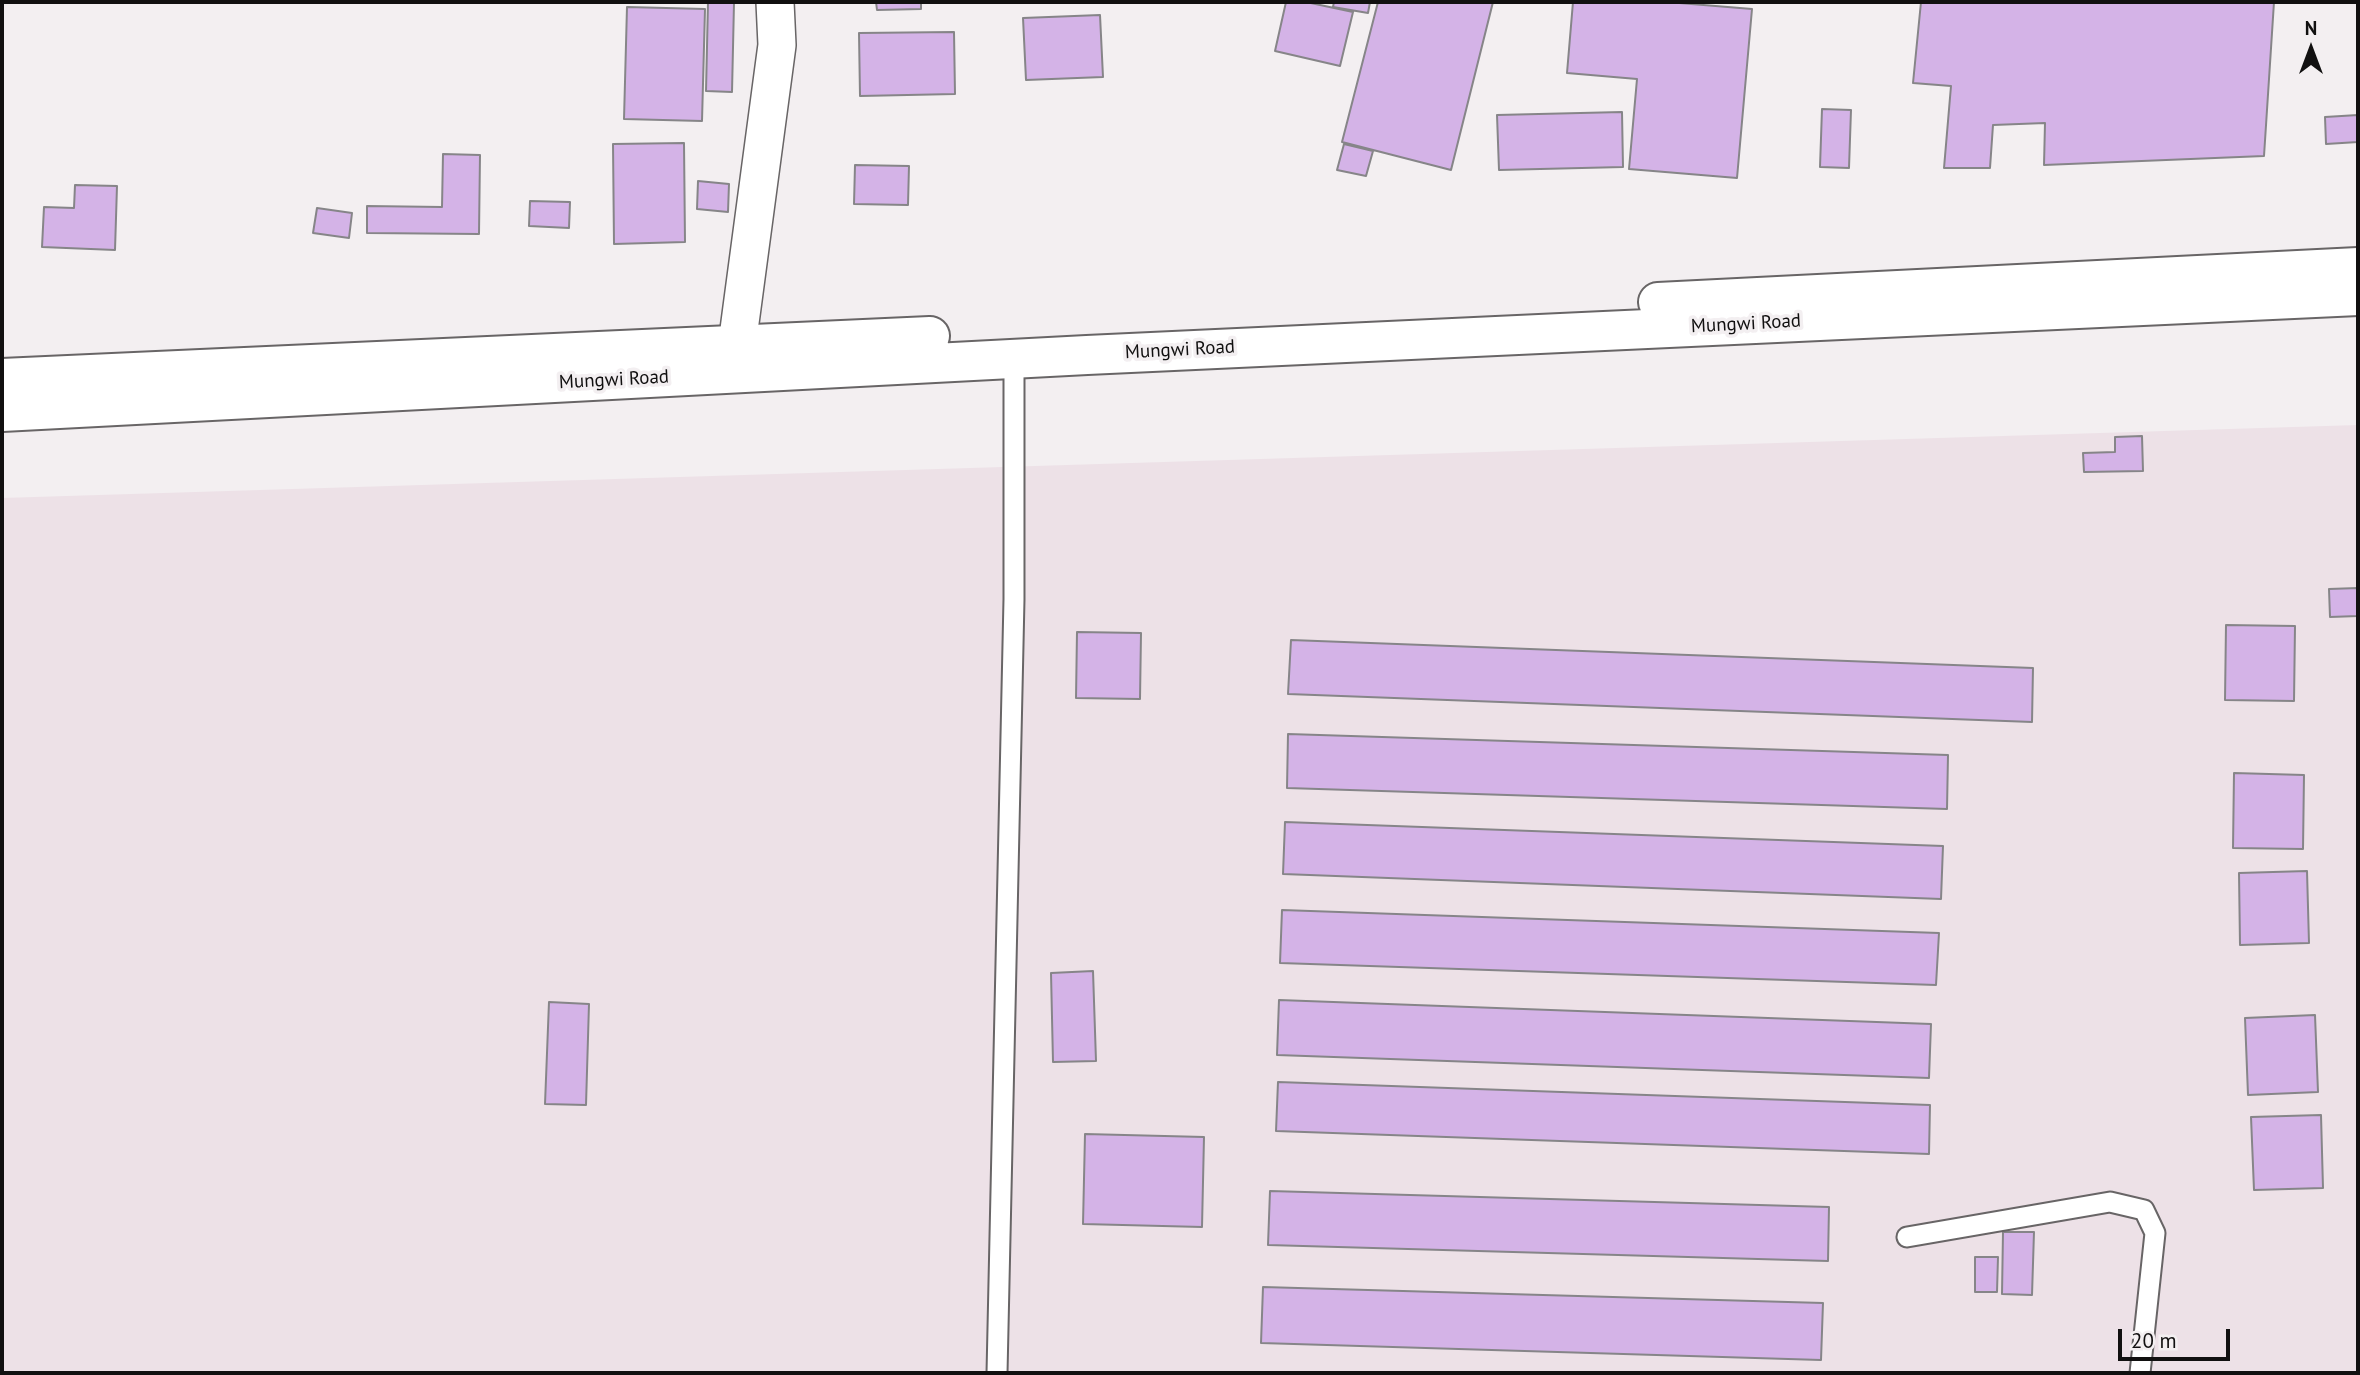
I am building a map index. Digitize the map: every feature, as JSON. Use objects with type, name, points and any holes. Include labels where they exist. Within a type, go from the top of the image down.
[{"type":"main road","name":"Mungwi Road","points":[[2,378],[2358,267]]},
{"type":"main road","name":"Mungwi Road","points":[[2,412],[1014,358],[2358,296]]},
{"type":"street","points":[[737,345],[777,45],[775,2]]},
{"type":"lane","points":[[997,1373],[1014,599],[1014,358]]},
{"type":"lane","points":[[1907,1237],[2110,1202],[2144,1210],[2155,1233],[2140,1373]]},
{"type":"shaded area","points":[[2358,425],[2358,1373],[2,1373],[2,498]]},
{"type":"building","points":[[708,2],[734,3],[732,92],[706,91]]},
{"type":"building","points":[[876,2],[921,2],[921,9],[877,10]]},
{"type":"building","points":[[1286,2],[1306,2],[1353,12],[1340,66],[1275,51]]},
{"type":"building","points":[[1334,2],[1370,2],[1368,13],[1333,7]]},
{"type":"building","points":[[1378,2],[1493,2],[1451,170],[1342,142]]},
{"type":"building","points":[[1573,2],[1667,2],[1752,9],[1737,178],[1629,169],[1637,79],[1567,73]]},
{"type":"building","points":[[1921,2],[2274,2],[2264,156],[2044,165],[2045,123],[1993,125],[1990,168],[1944,168],[1951,86],[1913,83]]},
{"type":"building","points":[[627,7],[705,9],[702,121],[624,119]]},
{"type":"building","points":[[1100,15],[1103,77],[1026,80],[1023,18]]},
{"type":"building","points":[[954,32],[955,94],[860,96],[859,33]]},
{"type":"building","points":[[1822,109],[1851,110],[1849,168],[1820,167]]},
{"type":"building","points":[[1622,112],[1623,167],[1499,170],[1497,115]]},
{"type":"building","points":[[2358,115],[2358,142],[2326,144],[2325,117]]},
{"type":"building","points":[[684,143],[685,242],[614,244],[613,144]]},
{"type":"building","points":[[1344,144],[1373,151],[1366,176],[1337,170]]},
{"type":"building","points":[[443,154],[480,155],[479,234],[367,233],[367,206],[442,207]]},
{"type":"building","points":[[855,165],[909,166],[908,205],[854,204]]},
{"type":"building","points":[[698,181],[729,184],[728,212],[697,209]]},
{"type":"building","points":[[75,185],[117,186],[115,250],[42,247],[44,207],[74,208]]},
{"type":"building","points":[[530,201],[570,202],[569,228],[529,226]]},
{"type":"building","points":[[317,208],[352,213],[349,238],[313,233]]},
{"type":"building","points":[[2142,436],[2143,471],[2084,472],[2083,453],[2115,452],[2115,437]]},
{"type":"building","points":[[2358,588],[2358,616],[2330,617],[2329,589]]},
{"type":"building","points":[[2226,625],[2295,626],[2294,701],[2225,700]]},
{"type":"building","points":[[1077,632],[1141,633],[1140,699],[1076,698]]},
{"type":"building","points":[[1291,640],[2033,668],[2032,722],[1288,694]]},
{"type":"building","points":[[1288,734],[1948,755],[1947,809],[1287,788]]},
{"type":"building","points":[[2234,773],[2304,775],[2303,849],[2233,848]]},
{"type":"building","points":[[1285,822],[1943,846],[1941,899],[1283,874]]},
{"type":"building","points":[[2307,871],[2309,943],[2240,945],[2239,873]]},
{"type":"building","points":[[1282,910],[1939,933],[1936,985],[1280,963]]},
{"type":"building","points":[[1093,971],[1096,1061],[1053,1062],[1051,973]]},
{"type":"building","points":[[1279,1000],[1931,1024],[1929,1078],[1277,1055]]},
{"type":"building","points":[[549,1002],[589,1004],[586,1105],[545,1104]]},
{"type":"building","points":[[2315,1015],[2318,1092],[2248,1095],[2245,1018]]},
{"type":"building","points":[[1278,1082],[1930,1105],[1929,1154],[1276,1131]]},
{"type":"building","points":[[2321,1115],[2323,1188],[2254,1190],[2251,1117]]},
{"type":"building","points":[[1085,1134],[1204,1137],[1202,1227],[1083,1224]]},
{"type":"building","points":[[1270,1191],[1829,1207],[1828,1261],[1268,1245]]},
{"type":"building","points":[[2003,1232],[2034,1232],[2032,1295],[2002,1294]]},
{"type":"building","points":[[1975,1257],[1998,1257],[1997,1292],[1975,1292]]},
{"type":"building","points":[[1263,1287],[1823,1303],[1821,1360],[1261,1343]]}]
